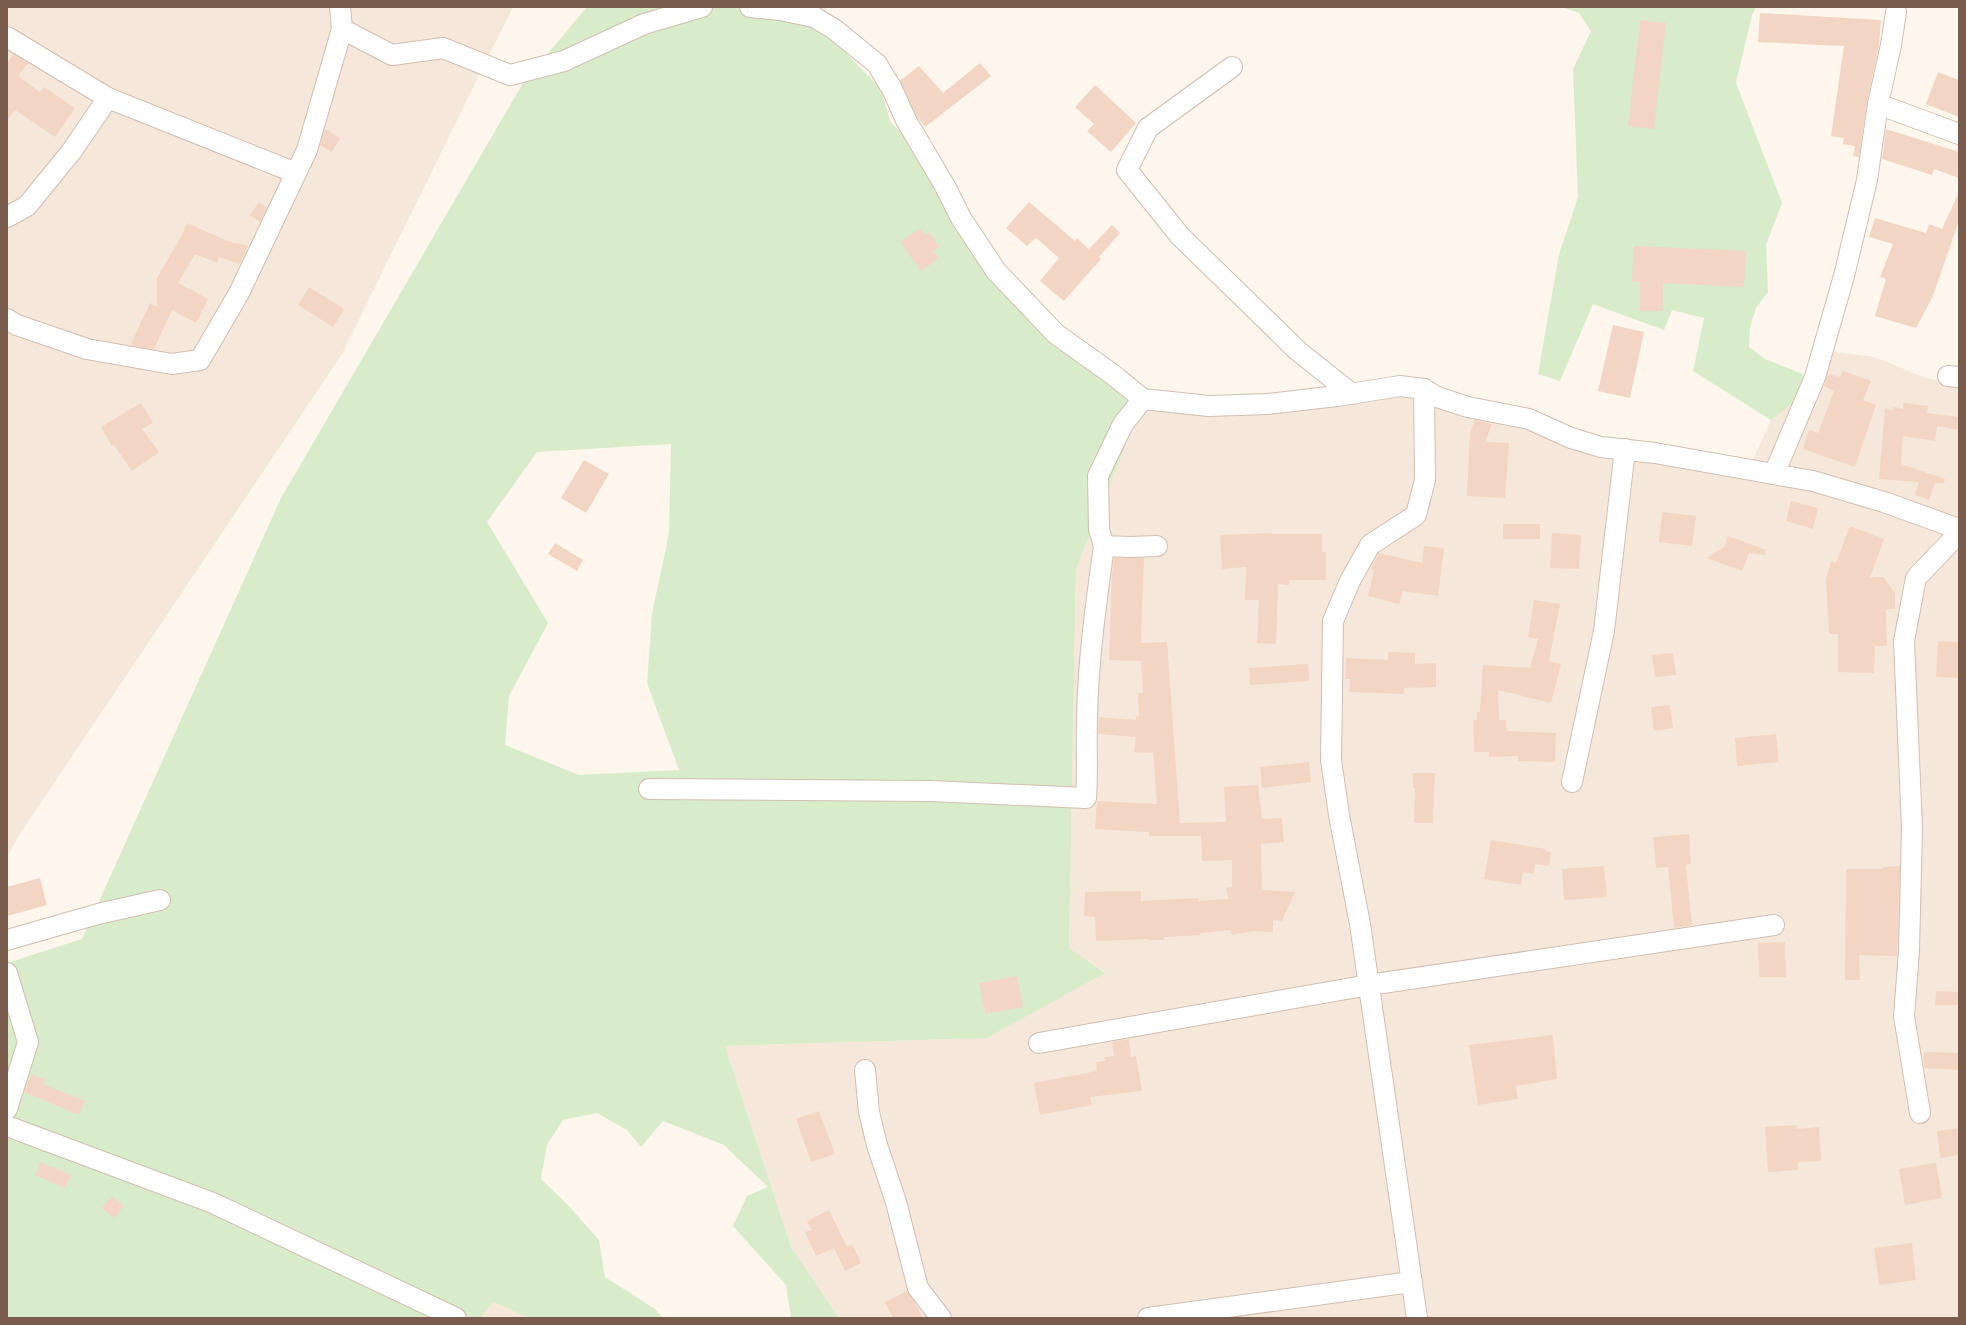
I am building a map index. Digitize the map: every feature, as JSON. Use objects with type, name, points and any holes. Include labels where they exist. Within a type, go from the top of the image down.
[{"type":"street","points":[[7,319],[17,325],[86,349],[172,364],[200,360],[239,293],[306,150],[342,29],[340,7]]},
{"type":"street","points":[[342,29],[392,55],[443,48],[510,75],[564,61],[644,24],[702,7]]},
{"type":"street","points":[[750,7],[780,10],[814,17],[834,29],[877,64],[892,89],[906,120],[946,188],[961,218],[996,271],[1056,334],[1112,374],[1143,399],[1209,406],[1268,404],[1352,394],[1400,386],[1424,389],[1437,396],[1468,407],[1529,419],[1571,438],[1601,447],[1625,449],[1813,481],[1884,502],[1959,529]]},
{"type":"street","points":[[1774,474],[1815,376],[1844,276],[1867,180],[1878,104],[1891,45],[1896,12]]},
{"type":"street","points":[[7,38],[108,98],[296,173]]},
{"type":"street","points":[[1232,67],[1148,128],[1127,170],[1180,236],[1298,351],[1352,394]]},
{"type":"street","points":[[7,217],[27,206],[71,152],[108,98]]},
{"type":"street","points":[[1878,104],[1959,134]]},
{"type":"street","points":[[1417,1318],[1360,924],[1339,815],[1331,760],[1333,621],[1350,581],[1370,545],[1416,515],[1425,480],[1424,389]]},
{"type":"street","points":[[649,789],[931,790],[1086,798],[1088,773],[1087,718],[1094,613],[1104,546],[1098,529],[1098,476],[1123,424],[1143,399]]},
{"type":"street","points":[[1572,782],[1604,631],[1625,449]]},
{"type":"street","points":[[1920,1113],[1904,1016],[1909,951],[1912,828],[1904,642],[1916,578],[1959,533]]},
{"type":"street","points":[[1104,546],[1157,546]]},
{"type":"street","points":[[7,940],[98,914],[160,900]]},
{"type":"street","points":[[1039,1043],[1369,985],[1774,925]]},
{"type":"street","points":[[7,974],[28,1042],[7,1110]]},
{"type":"street","points":[[865,1070],[869,1112],[877,1145],[896,1202],[918,1288],[941,1318]]},
{"type":"street","points":[[7,1126],[213,1203],[456,1318]]},
{"type":"street","points":[[1148,1318],[1412,1282]]},
{"type":"shaded area","points":[[7,7],[513,7],[342,354],[18,837],[7,858]]},
{"type":"shaded area","points":[[1827,351],[1875,357],[1926,378],[1959,383],[1959,1318],[839,1318],[791,1247],[725,1046],[987,1038],[1105,972],[1069,949],[1076,569],[1146,395],[1210,402],[1388,387],[1607,449],[1750,466],[1771,420],[1803,395]]},
{"type":"shaded area","points":[[493,1302],[530,1318],[481,1318]]},
{"type":"green space","points":[[587,7],[809,7],[830,23],[847,54],[881,89],[890,121],[954,191],[1049,339],[1146,395],[1076,569],[1069,948],[1105,973],[987,1038],[725,1046],[791,1247],[839,1318],[791,1318],[786,1285],[733,1226],[747,1196],[768,1187],[724,1145],[663,1121],[641,1147],[627,1130],[597,1113],[563,1120],[547,1145],[541,1179],[567,1204],[599,1240],[605,1277],[655,1309],[663,1318],[530,1318],[493,1302],[481,1318],[7,1318],[7,963],[82,939],[281,498],[523,83]],"holes":[[[671,444],[669,533],[652,614],[647,683],[679,770],[579,775],[505,745],[509,696],[548,623],[487,522],[537,452]]]},
{"type":"green space","points":[[1561,7],[1756,7],[1752,15],[1736,83],[1782,203],[1766,245],[1768,292],[1756,308],[1750,327],[1749,347],[1765,359],[1803,374],[1803,395],[1771,420],[1693,371],[1704,318],[1672,310],[1664,330],[1593,304],[1560,381],[1538,374],[1559,254],[1578,197],[1573,69],[1591,31],[1579,13]]},
{"type":"building","points":[[1760,13],[1881,20],[1879,46],[1867,102],[1859,157],[1853,156],[1855,146],[1843,144],[1844,138],[1831,136],[1844,46],[1758,42]]},
{"type":"building","points":[[1640,20],[1666,23],[1654,129],[1628,126]]},
{"type":"building","points":[[13,54],[28,63],[18,76],[40,92],[44,87],[75,108],[55,137],[15,110],[7,120],[7,63]]},
{"type":"building","points":[[980,63],[991,76],[925,127],[916,115],[900,81],[919,66],[943,93]]},
{"type":"building","points":[[1938,72],[1959,80],[1959,117],[1926,104]]},
{"type":"building","points":[[1095,85],[1136,123],[1111,152],[1087,131],[1094,124],[1075,107]]},
{"type":"building","points":[[325,129],[340,138],[332,152],[320,145]]},
{"type":"building","points":[[1886,129],[1959,152],[1959,178],[1934,169],[1932,175],[1882,159]]},
{"type":"building","points":[[1959,192],[1959,221],[1932,298],[1916,328],[1875,316],[1886,279],[1880,277],[1893,244],[1869,237],[1875,218],[1926,233],[1929,224],[1942,229]]},
{"type":"building","points":[[259,202],[267,208],[260,222],[250,215]]},
{"type":"building","points":[[1029,202],[1075,241],[1077,238],[1089,249],[1112,225],[1120,233],[1099,257],[1101,259],[1064,301],[1040,281],[1059,258],[1036,238],[1027,246],[1006,228]]},
{"type":"building","points":[[187,223],[228,241],[248,246],[240,264],[219,257],[217,263],[195,254],[178,283],[208,299],[196,323],[172,310],[154,349],[134,346],[131,344],[150,303],[157,307],[157,278],[181,237]]},
{"type":"building","points":[[920,228],[925,235],[929,232],[939,247],[933,251],[939,258],[921,271],[900,242]]},
{"type":"building","points":[[1634,246],[1746,251],[1744,287],[1663,283],[1663,311],[1640,311],[1640,282],[1632,282]]},
{"type":"building","points":[[309,287],[344,309],[333,327],[298,305]]},
{"type":"building","points":[[1613,325],[1644,332],[1630,398],[1598,391]]},
{"type":"building","points":[[1843,371],[1871,381],[1863,400],[1876,405],[1855,467],[1803,449],[1809,430],[1818,433],[1834,391],[1824,386],[1828,374],[1840,377]]},
{"type":"building","points":[[141,403],[153,423],[142,429],[159,452],[132,471],[114,445],[112,446],[101,427]]},
{"type":"building","points":[[1903,403],[1928,406],[1927,413],[1959,417],[1959,430],[1937,426],[1935,441],[1903,436],[1901,464],[1945,479],[1944,483],[1935,483],[1929,500],[1915,495],[1919,482],[1879,479],[1885,408],[1893,411],[1893,407],[1903,409]]},
{"type":"building","points":[[1475,420],[1492,424],[1485,442],[1509,443],[1505,498],[1467,496],[1470,432]]},
{"type":"building","points":[[584,460],[609,474],[586,513],[561,498]]},
{"type":"building","points":[[1791,501],[1818,508],[1813,529],[1786,521]]},
{"type":"building","points":[[1662,512],[1696,516],[1692,546],[1659,542]]},
{"type":"building","points":[[1503,524],[1540,524],[1540,539],[1503,539]]},
{"type":"building","points":[[1850,526],[1884,539],[1870,577],[1883,577],[1895,593],[1895,609],[1886,609],[1887,646],[1875,646],[1874,673],[1838,672],[1838,634],[1829,634],[1826,580],[1831,561],[1836,563]]},
{"type":"building","points":[[1271,533],[1322,534],[1322,552],[1326,552],[1326,580],[1290,580],[1289,585],[1278,584],[1276,644],[1257,643],[1259,600],[1245,600],[1246,567],[1222,569],[1220,535]]},
{"type":"building","points":[[1552,533],[1581,535],[1579,569],[1550,568]]},
{"type":"building","points":[[1728,536],[1766,550],[1765,555],[1749,553],[1742,571],[1707,558],[1724,547]]},
{"type":"building","points":[[555,543],[583,560],[577,571],[548,554]]},
{"type":"building","points":[[1424,546],[1444,548],[1438,596],[1403,591],[1399,604],[1368,596],[1374,570],[1371,569],[1379,553],[1422,563]]},
{"type":"building","points":[[1114,558],[1144,558],[1141,643],[1167,642],[1180,823],[1226,822],[1224,787],[1258,785],[1262,819],[1282,818],[1284,842],[1261,844],[1262,890],[1295,892],[1282,921],[1273,920],[1273,932],[1254,931],[1232,935],[1231,930],[1200,933],[1200,935],[1164,937],[1164,940],[1148,939],[1096,941],[1095,917],[1084,916],[1085,892],[1141,891],[1141,901],[1198,898],[1199,901],[1228,899],[1226,888],[1232,887],[1232,860],[1202,861],[1201,836],[1149,836],[1149,832],[1095,829],[1097,801],[1157,804],[1153,753],[1134,752],[1136,737],[1098,734],[1099,717],[1136,720],[1136,716],[1139,716],[1138,693],[1143,693],[1141,661],[1109,660],[1112,574]]},
{"type":"building","points":[[1534,600],[1560,604],[1549,661],[1561,664],[1551,703],[1498,690],[1499,720],[1506,720],[1507,731],[1556,733],[1555,762],[1518,761],[1518,756],[1489,757],[1489,752],[1474,752],[1473,720],[1477,720],[1477,712],[1480,712],[1483,665],[1530,668],[1538,639],[1528,637]]},
{"type":"building","points":[[1938,641],[1959,642],[1959,678],[1936,677]]},
{"type":"building","points":[[1388,652],[1415,653],[1415,664],[1436,663],[1436,687],[1404,688],[1404,694],[1349,692],[1350,679],[1345,679],[1346,658],[1388,660]]},
{"type":"building","points":[[1673,653],[1676,675],[1655,677],[1652,655]]},
{"type":"building","points":[[1308,664],[1309,681],[1250,685],[1249,668]]},
{"type":"building","points":[[1670,705],[1673,728],[1654,731],[1651,707]]},
{"type":"building","points":[[1776,734],[1779,762],[1737,766],[1735,738]]},
{"type":"building","points":[[1309,762],[1311,782],[1262,788],[1260,767]]},
{"type":"building","points":[[1413,773],[1435,773],[1433,823],[1414,823],[1415,788],[1413,788]]},
{"type":"building","points":[[1689,834],[1691,864],[1686,865],[1692,925],[1674,928],[1668,867],[1656,868],[1653,837]]},
{"type":"building","points":[[1491,840],[1546,849],[1545,851],[1551,852],[1549,866],[1535,864],[1534,874],[1523,872],[1521,885],[1484,879]]},
{"type":"building","points":[[1604,866],[1607,897],[1564,900],[1562,869]]},
{"type":"building","points":[[1900,866],[1897,956],[1859,955],[1860,980],[1845,980],[1846,869],[1883,869],[1883,867]]},
{"type":"building","points":[[40,878],[47,905],[7,916],[7,887]]},
{"type":"building","points":[[1785,942],[1786,977],[1759,977],[1758,943]]},
{"type":"building","points":[[1017,976],[1023,1007],[986,1014],[979,983]]},
{"type":"building","points":[[1936,991],[1959,992],[1959,1005],[1935,1005]]},
{"type":"building","points":[[1553,1035],[1557,1079],[1516,1086],[1518,1099],[1478,1105],[1469,1045]]},
{"type":"building","points":[[1129,1039],[1131,1057],[1136,1056],[1142,1091],[1090,1097],[1092,1105],[1040,1115],[1034,1083],[1097,1071],[1096,1062],[1105,1061],[1104,1057],[1114,1056],[1112,1042]]},
{"type":"building","points":[[1924,1052],[1959,1053],[1959,1070],[1924,1068]]},
{"type":"building","points":[[32,1074],[45,1079],[43,1084],[85,1101],[79,1115],[24,1092]]},
{"type":"building","points":[[819,1111],[835,1154],[811,1162],[796,1119]]},
{"type":"building","points":[[1797,1125],[1797,1129],[1819,1127],[1821,1161],[1798,1162],[1798,1170],[1768,1172],[1765,1127]]},
{"type":"building","points":[[1959,1128],[1959,1155],[1940,1158],[1937,1131]]},
{"type":"building","points":[[41,1162],[71,1175],[65,1188],[35,1175]]},
{"type":"building","points":[[1936,1163],[1942,1198],[1905,1205],[1899,1169]]},
{"type":"building","points":[[112,1196],[124,1206],[114,1218],[102,1208]]},
{"type":"building","points":[[829,1210],[847,1247],[852,1244],[861,1263],[845,1271],[834,1248],[816,1256],[805,1232],[812,1230],[807,1221]]},
{"type":"building","points":[[1912,1243],[1916,1280],[1879,1285],[1874,1248]]},
{"type":"building","points":[[907,1291],[923,1318],[893,1318],[885,1302]]}]
